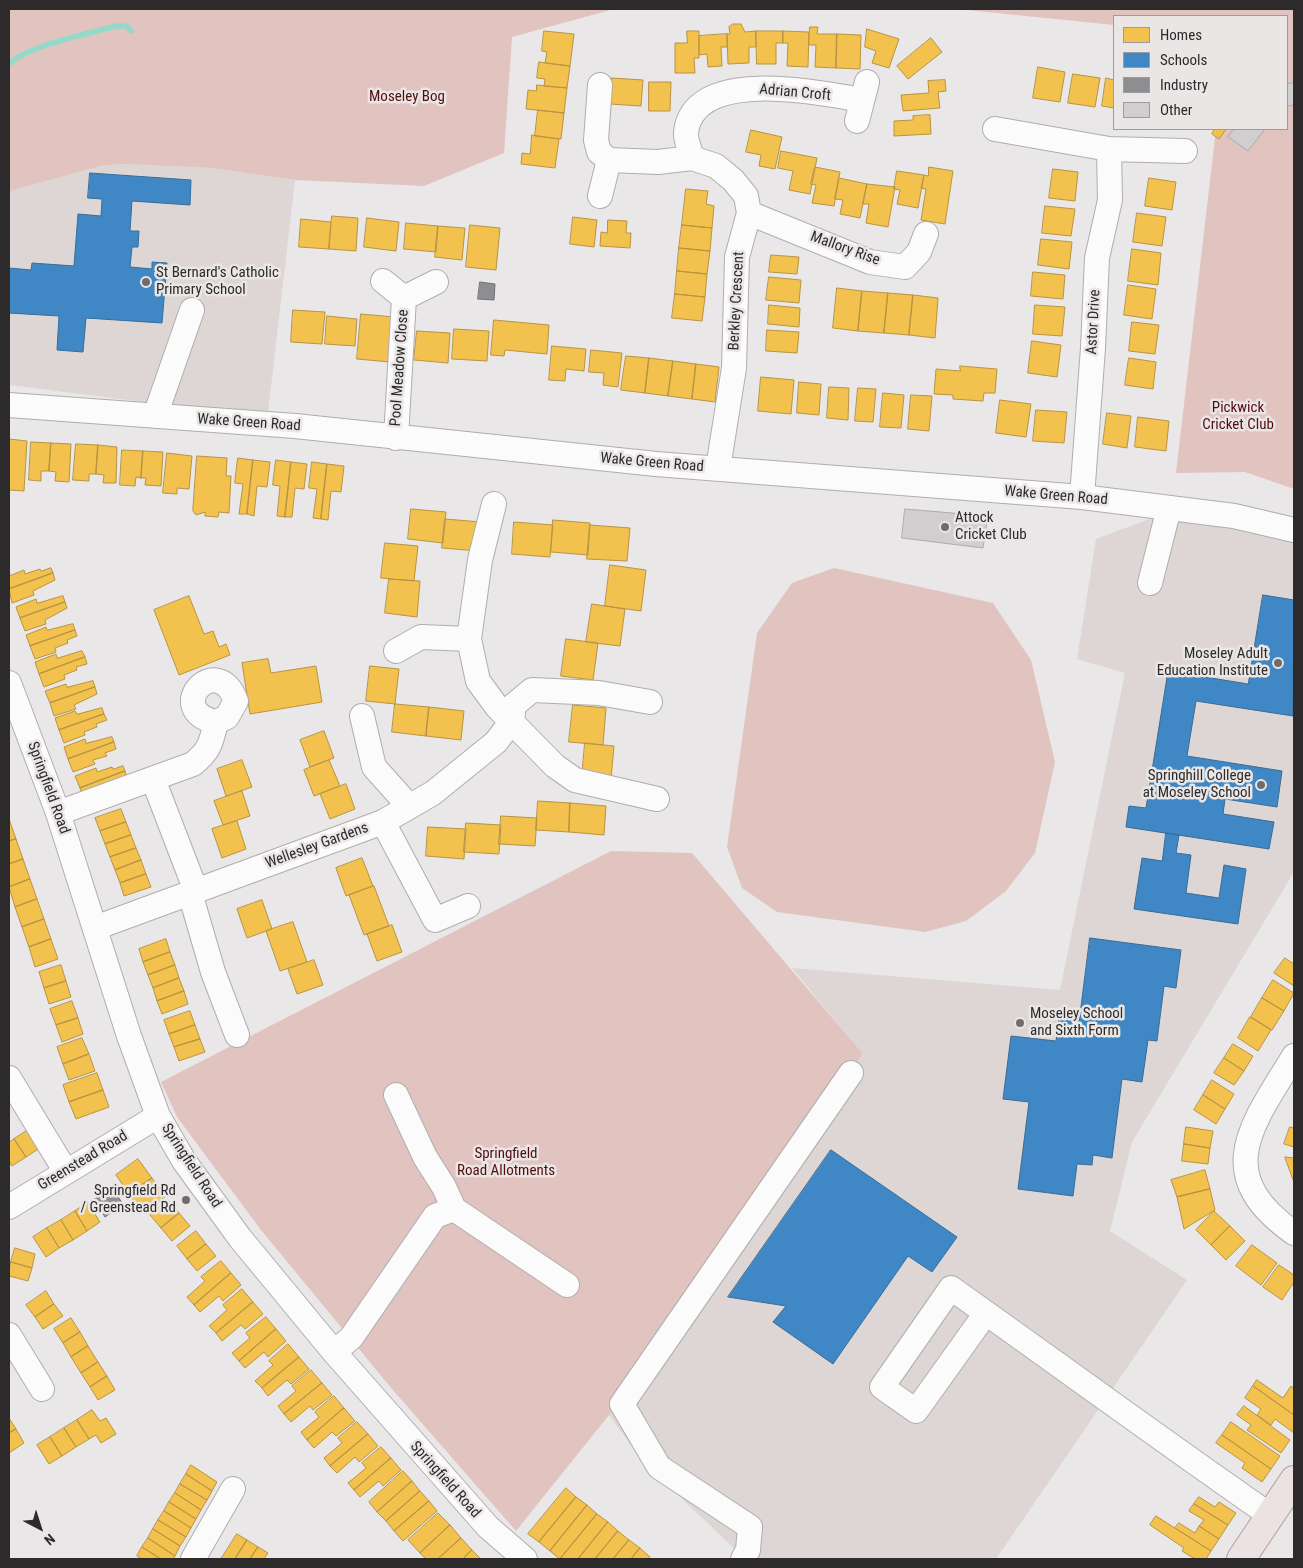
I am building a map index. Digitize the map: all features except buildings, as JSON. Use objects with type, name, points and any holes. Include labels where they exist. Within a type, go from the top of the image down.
[{"type":"main road","points":[[1241,1559],[1294,1480]]},
{"type":"street","points":[[600,85],[596,140],[599,152],[609,160],[658,162],[692,158],[716,166],[733,180],[746,196],[749,213]]},
{"type":"street","name":"Adrian Croft","points":[[692,158],[686,133],[695,108],[707,100],[727,93],[764,88],[818,93],[862,101]]},
{"type":"street","points":[[995,129],[1109,149],[1185,151]]},
{"type":"street","name":"Astor Drive","points":[[1082,497],[1093,348],[1096,258],[1110,200],[1109,149]]},
{"type":"street","points":[[600,196],[609,160]]},
{"type":"street","name":"Mallory Rise","points":[[749,213],[870,262],[905,267],[919,252],[926,234]]},
{"type":"street","name":"Berkley Crescent","points":[[718,468],[734,368],[737,257],[749,213]]},
{"type":"street","name":"Pool Meadow Close","points":[[383,281],[404,298]]},
{"type":"street","name":"Pool Meadow Close","points":[[404,298],[436,282]]},
{"type":"street","name":"Pool Meadow Close","points":[[396,438],[404,298]]},
{"type":"street","points":[[155,416],[192,310]]},
{"type":"street","name":"Wake Green Road","points":[[9,406],[295,426],[396,438],[718,468],[1082,497],[1234,516],[1294,530]]},
{"type":"street","points":[[494,504],[480,560],[469,639],[478,681],[505,714],[555,766],[575,780],[657,799]]},
{"type":"street","points":[[1150,583],[1169,508]]},
{"type":"street","points":[[396,651],[421,637],[469,639]]},
{"type":"street","name":"Springfield Road","points":[[9,683],[17,728],[58,813],[129,1036],[158,1116],[184,1161],[240,1238],[334,1352],[488,1527],[525,1559]]},
{"type":"street","name":"Wellesley Gardens","points":[[96,928],[383,822],[433,793],[474,762],[496,742],[505,714],[532,690],[599,693],[650,702]]},
{"type":"street","points":[[362,716],[374,767],[408,806]]},
{"type":"street","points":[[58,813],[193,764],[207,752],[216,722]]},
{"type":"street","points":[[158,792],[193,892],[213,972],[237,1035]]},
{"type":"street","points":[[383,822],[435,920],[468,906]]},
{"type":"street","points":[[1294,1056],[1249,1133],[1246,1174],[1250,1188],[1259,1203],[1270,1215],[1294,1233]]},
{"type":"street","points":[[743,1559],[748,1550],[750,1527],[659,1468],[622,1404],[851,1073]]},
{"type":"street","points":[[9,1078],[66,1172]]},
{"type":"street","points":[[396,1095],[425,1158],[444,1187],[454,1209],[567,1285]]},
{"type":"street","name":"Greenstead Road","points":[[9,1206],[158,1116]]},
{"type":"street","points":[[334,1352],[351,1338],[435,1216],[454,1209]]},
{"type":"street","points":[[986,1313],[916,1411],[882,1387],[952,1288],[1270,1516]]},
{"type":"street","points":[[9,1335],[42,1389]]},
{"type":"street","points":[[193,1559],[234,1490]]},
{"type":"shaded area","name":"St Bernard's Catholic Primary School","points":[[9,163],[100,166],[123,164],[211,168],[295,180],[268,412],[160,404],[9,385]]},
{"type":"shaded area","name":"Moseley School and Sixth Form","points":[[1163,514],[1294,537],[1294,872],[1132,1142],[1110,1231],[1187,1280],[996,1559],[745,1559],[642,1460],[609,1415],[863,1055],[792,968],[1060,990],[1125,673],[1077,659],[1096,539]]},
{"type":"green space","name":"Moseley Bog","points":[[9,9],[614,9],[512,37],[504,153],[424,186],[295,180],[211,168],[123,164],[100,166],[9,191]]},
{"type":"green space","name":"Pickwick Cricket Club","points":[[957,9],[1294,9],[1294,489],[1245,472],[1176,473],[1216,130],[1288,130],[1288,15],[1113,15],[1113,25]]},
{"type":"green space","points":[[834,568],[993,603],[1031,660],[1055,762],[1035,853],[1006,891],[966,921],[925,932],[777,912],[742,888],[727,847],[757,633],[792,583]]},
{"type":"green space","name":"Springfield Road Allotments","points":[[611,851],[692,853],[863,1054],[609,1415],[516,1531],[392,1389],[261,1230],[177,1117],[161,1082]]},
{"type":"waterway","points":[[9,64],[30,51],[75,37],[116,26],[126,26],[131,31]]},
{"type":"place","name":"St Bernard's Catholic Primary School","points":[[146,282]]},
{"type":"place","name":"Attock Cricket Club","points":[[945,527]]},
{"type":"place","name":"Moseley Adult Education Institute","points":[[1278,663]]},
{"type":"place","name":"Springhill College at Moseley School","points":[[1261,785]]},
{"type":"place","name":"Moseley School and Sixth Form","points":[[1020,1023]]},
{"type":"place","name":"Springfield Rd / Greenstead Rd","points":[[186,1200]]}]
